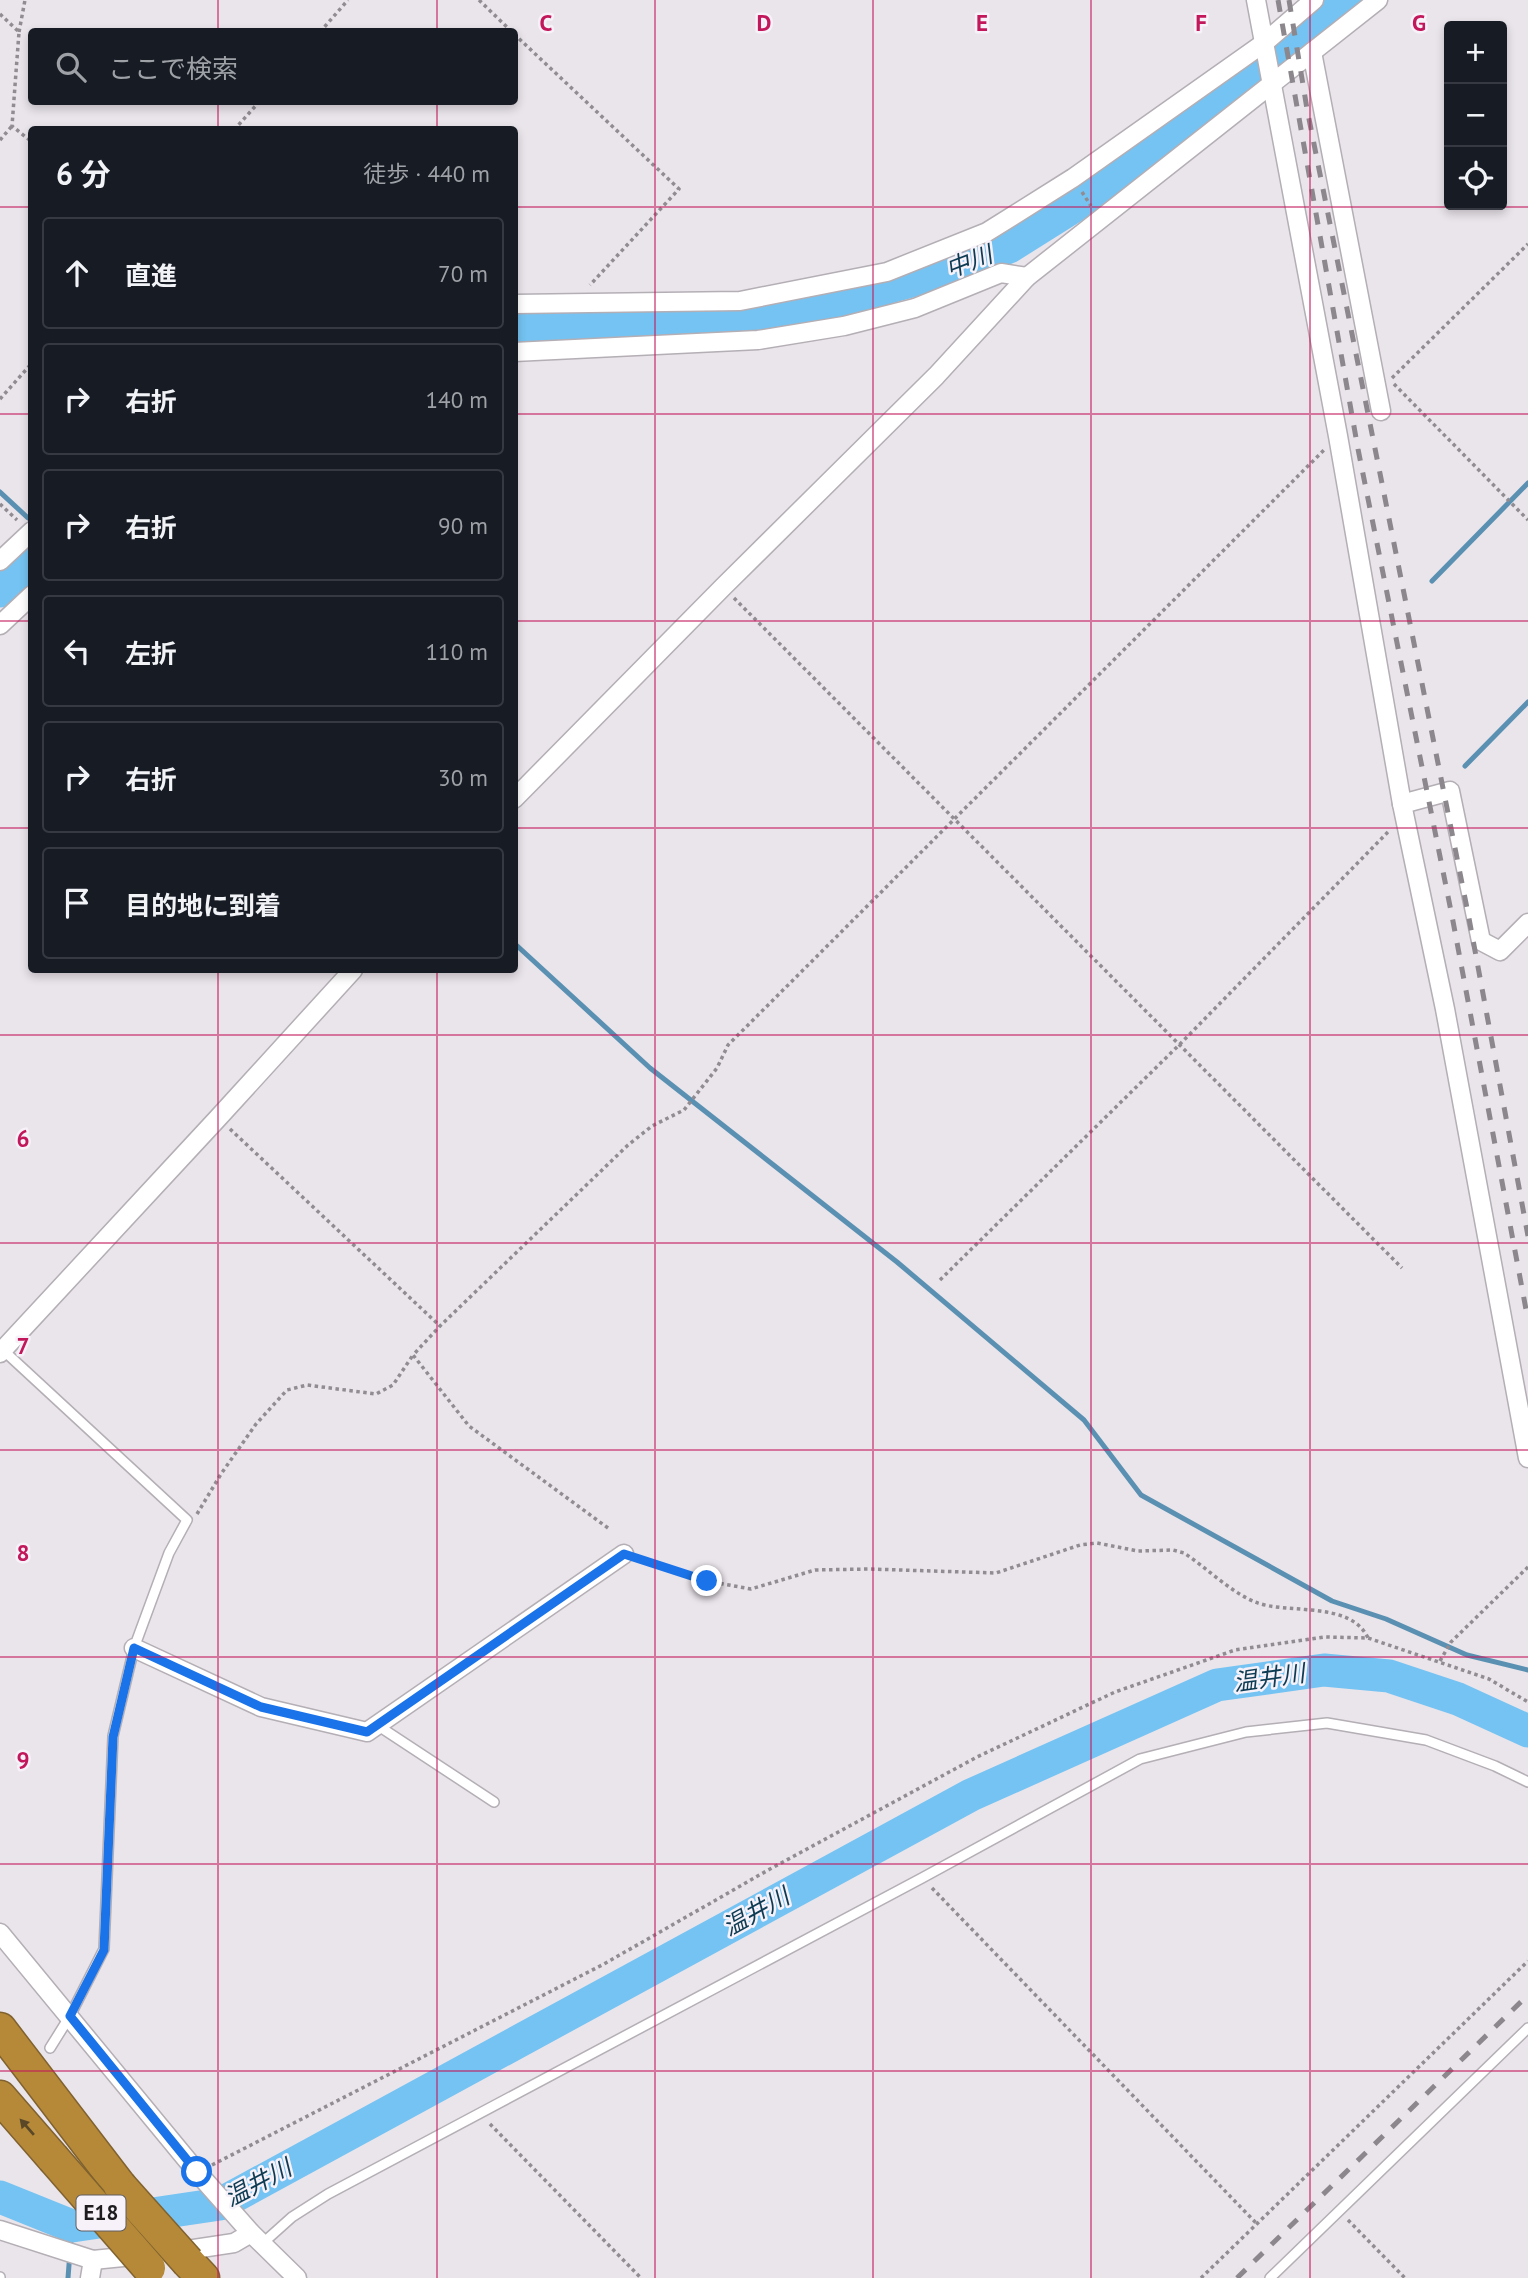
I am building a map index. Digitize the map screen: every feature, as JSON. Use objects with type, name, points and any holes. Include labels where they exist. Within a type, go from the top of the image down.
[{"type":"highway","points":[[0,2029],[120,2186]]},
{"type":"highway","points":[[0,2052],[120,2186]]},
{"type":"highway","name":"E18","points":[[0,2097],[154,2273]]},
{"type":"highway","name":"E18","points":[[120,2186],[196,2270]]},
{"type":"street","points":[[1256,0],[1338,436],[1403,809],[1445,1009],[1528,1458]]},
{"type":"street","points":[[518,795],[936,376],[1027,277],[1378,0]]},
{"type":"street","points":[[518,304],[740,301],[887,272],[987,232],[1073,178],[1264,43],[1304,4]]},
{"type":"street","points":[[1312,52],[1381,411]]},
{"type":"street","points":[[518,352],[758,340],[844,326],[915,308],[1001,274],[1027,277]]},
{"type":"street","points":[[0,561],[28,534]]},
{"type":"street","points":[[0,625],[28,599]]},
{"type":"street","points":[[1403,809],[1450,792],[1481,941],[1500,951],[1528,923]]},
{"type":"street","points":[[1,1351],[350,973]]},
{"type":"street","points":[[134,1648],[261,1707],[367,1732],[624,1554]]},
{"type":"street","points":[[0,1933],[199,2174],[297,2278]]},
{"type":"street","points":[[0,2230],[91,2269],[234,2243],[253,2234]]},
{"type":"lane","points":[[1,1351],[187,1520],[169,1553],[134,1648],[113,1737],[104,1950],[50,2048]]},
{"type":"lane","points":[[253,2234],[292,2217],[328,2194],[480,2111],[922,1878],[1140,1759],[1246,1732],[1327,1723],[1426,1740],[1528,1782]]},
{"type":"lane","points":[[377,1726],[494,1802]]},
{"type":"lane","points":[[1270,2278],[1528,2028]]},
{"type":"path","points":[[0,140],[12,126],[19,32],[25,0]]},
{"type":"path","points":[[324,28],[348,0]]},
{"type":"path","points":[[479,0],[508,28]]},
{"type":"path","points":[[0,14],[19,32]]},
{"type":"path","points":[[518,38],[679,189],[574,302]]},
{"type":"path","points":[[238,126],[256,105]]},
{"type":"path","points":[[12,126],[28,139]]},
{"type":"path","points":[[1073,178],[1099,220]]},
{"type":"path","points":[[1528,244],[1390,380],[1528,520]]},
{"type":"path","points":[[0,400],[28,368]]},
{"type":"path","points":[[187,1520],[195,1517],[256,1424],[287,1390],[307,1385],[376,1394],[393,1385],[413,1355],[440,1326],[628,1144],[652,1125],[688,1106],[718,1068],[728,1045],[1338,436]]},
{"type":"path","points":[[0,504],[28,528]]},
{"type":"path","points":[[723,587],[1402,1268]]},
{"type":"path","points":[[940,1280],[1178,1046],[1403,809]]},
{"type":"path","points":[[218,1118],[440,1326]]},
{"type":"path","points":[[413,1355],[469,1426],[608,1528]]},
{"type":"path","points":[[624,1554],[707,1581],[751,1589],[815,1570],[996,1573],[1080,1545],[1097,1544],[1138,1552],[1173,1550],[1184,1553],[1255,1602],[1339,1616],[1363,1628],[1368,1638]]},
{"type":"path","points":[[1440,1661],[1451,1642],[1528,1567]]},
{"type":"path","points":[[199,2174],[604,1965],[771,1869],[977,1757],[1115,1692],[1235,1650],[1325,1637],[1368,1638],[1489,1679],[1528,1702]]},
{"type":"path","points":[[922,1878],[1256,2224]]},
{"type":"path","points":[[1201,2278],[1528,1961]]},
{"type":"path","points":[[480,2111],[494,2129],[641,2278]]},
{"type":"path","points":[[1339,2211],[1405,2278]]},
{"type":"waterway","name":"中川","points":[[518,329],[755,319],[826,310],[889,287],[955,269],[1009,247],[1095,193],[1206,113],[1348,0]]},
{"type":"waterway","points":[[1432,581],[1528,483]]},
{"type":"waterway","points":[[0,492],[28,518]]},
{"type":"waterway","name":"中川","points":[[0,591],[28,565]]},
{"type":"waterway","points":[[1465,766],[1528,702]]},
{"type":"waterway","points":[[518,947],[650,1068],[897,1262],[1084,1420],[1141,1495],[1332,1601],[1386,1619],[1467,1655],[1528,1670]]},
{"type":"waterway","name":"温井川","points":[[0,2197],[72,2226],[220,2204],[971,1795],[1217,1685],[1324,1670],[1389,1676],[1458,1699],[1528,1731]]},
{"type":"waterway","points":[[68,2278],[72,2226]]},
{"type":"railway","points":[[1278,0],[1358,449],[1452,916],[1528,1320]]},
{"type":"railway","points":[[1289,0],[1307,109],[1468,913],[1528,1236]]},
{"type":"railway","points":[[1237,2278],[1528,1995]]},
{"type":"route","points":[[197,2172],[70,2016],[104,1950],[113,1737],[134,1648],[261,1707],[367,1732],[624,1554],[707,1581]]}]
